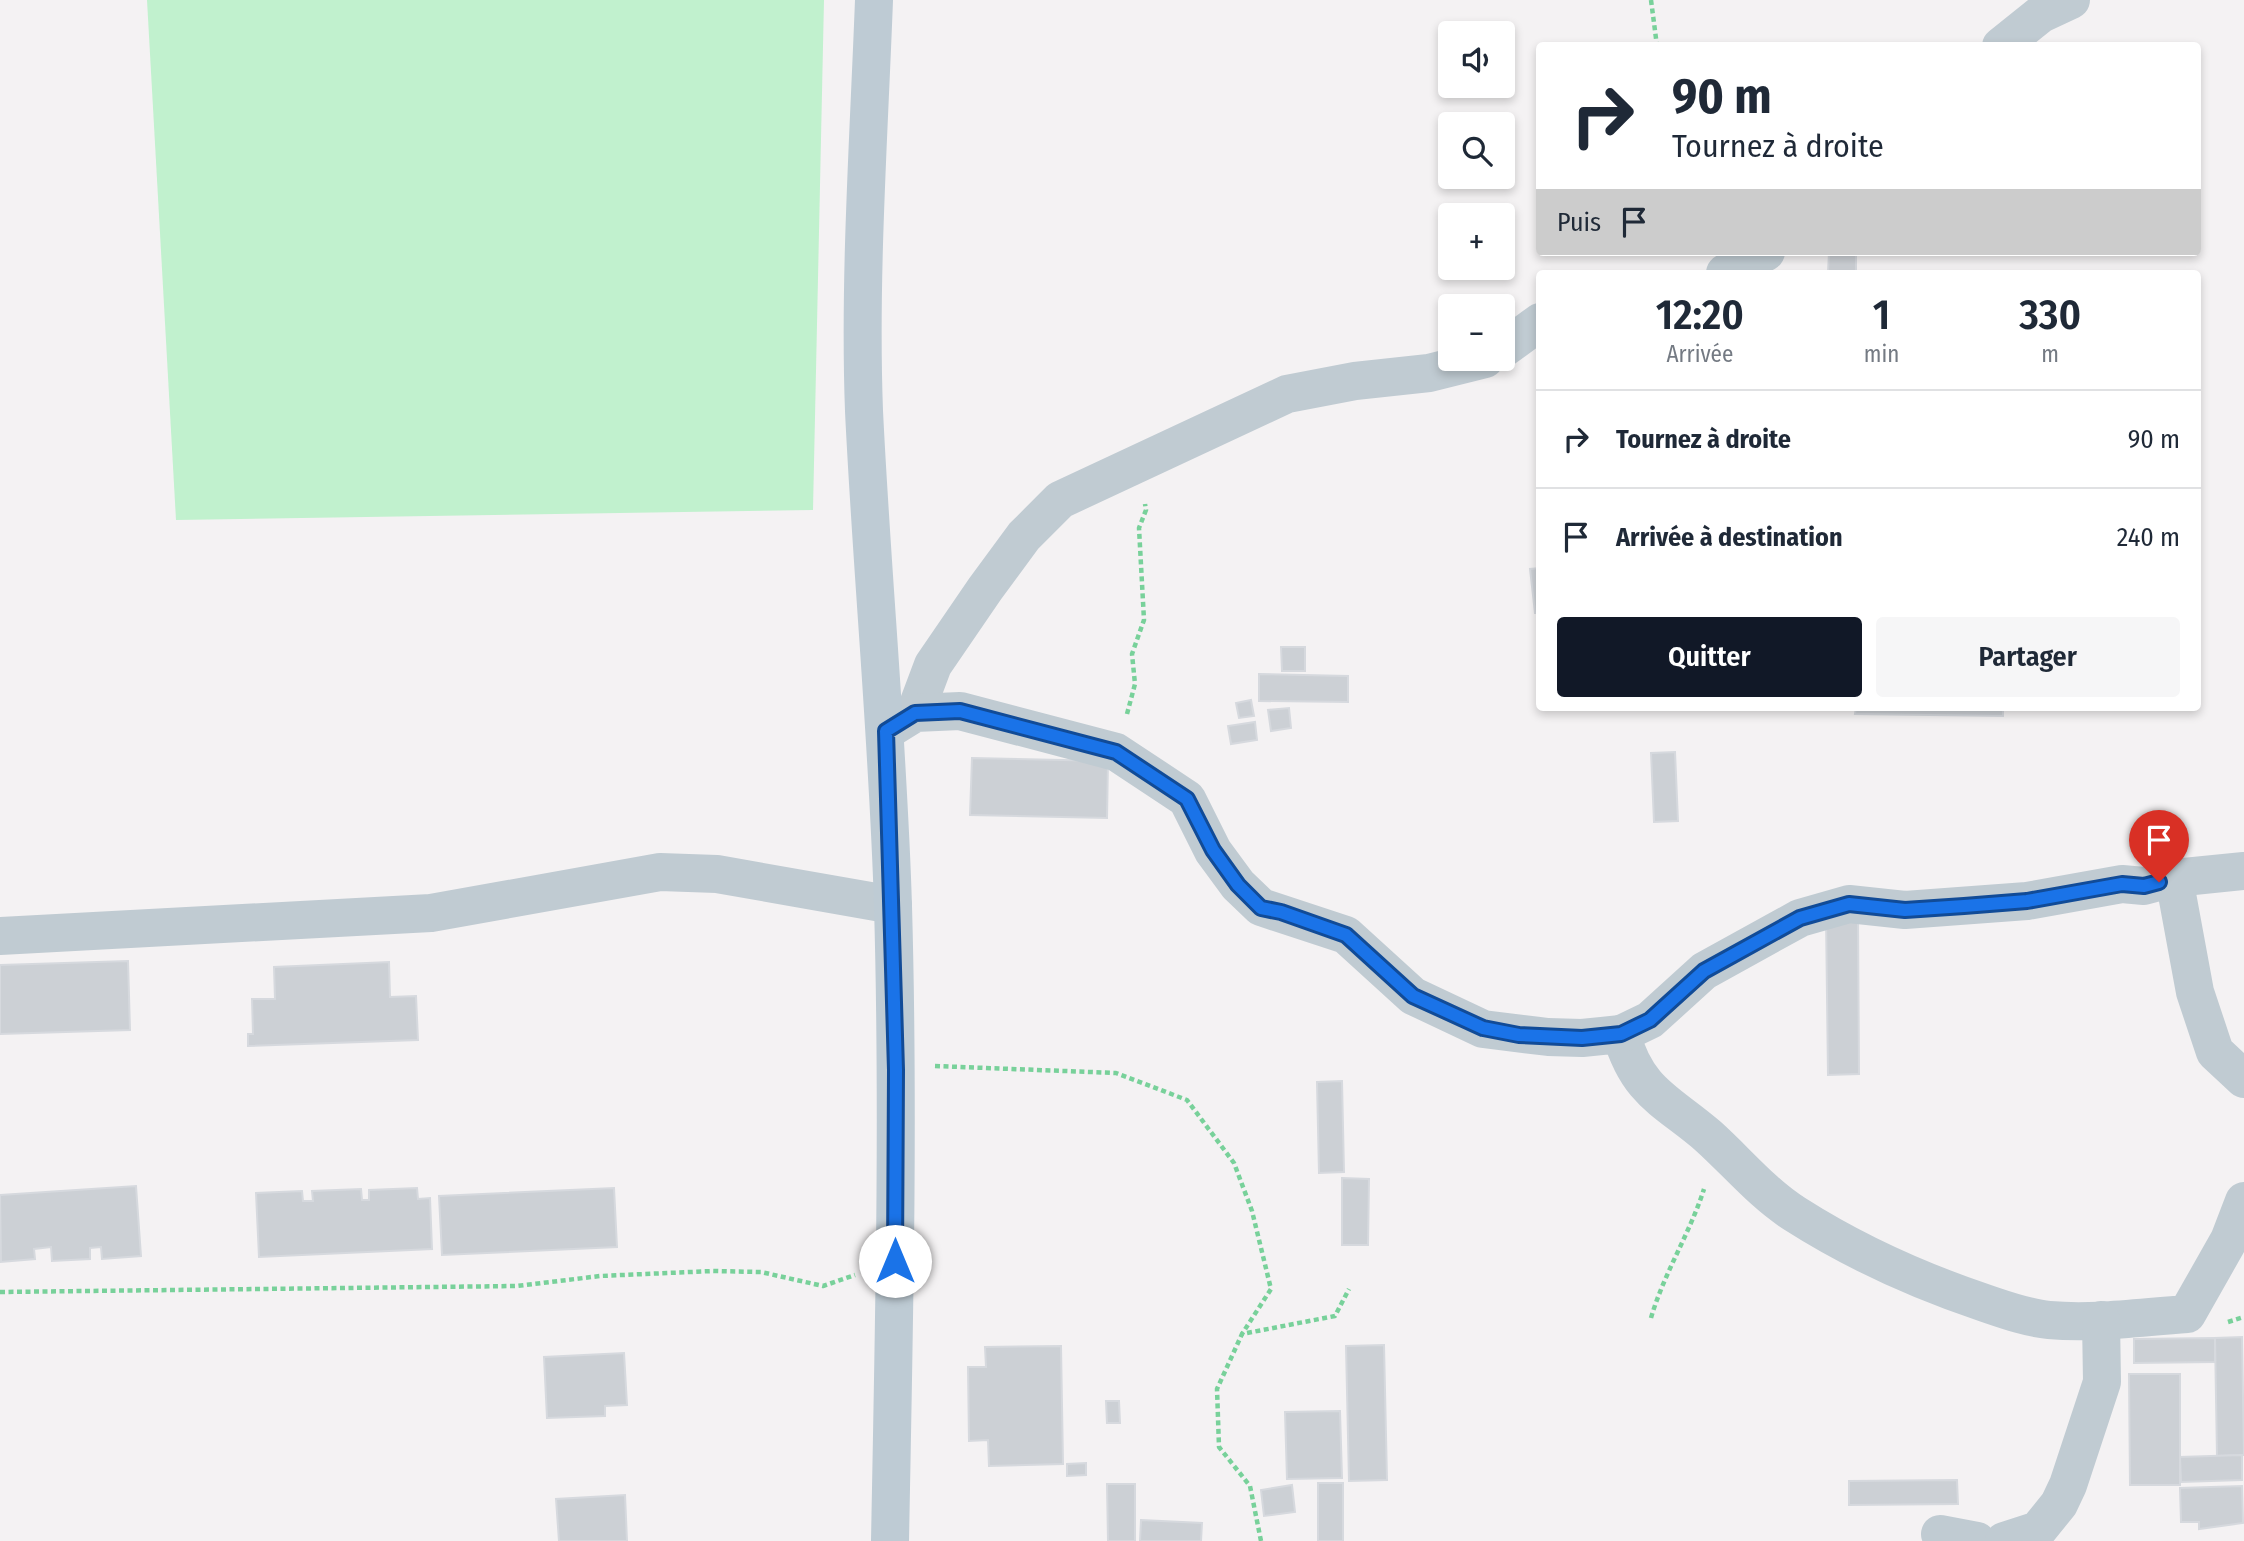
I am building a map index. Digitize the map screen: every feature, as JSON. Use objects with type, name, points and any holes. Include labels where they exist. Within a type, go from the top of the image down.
[{"type":"street","points":[[874,0],[866,219],[864,407],[900,722],[893,905],[896,1070],[890,1541]]},
{"type":"street","points":[[2006,42],[2041,14],[2071,0]]},
{"type":"street","points":[[1731,270],[1758,256]]},
{"type":"street","points":[[1515,340],[1536,325]]},
{"type":"street","points":[[900,722],[933,666],[1024,536],[1060,500],[1287,394],[1355,381],[1438,371]]},
{"type":"street","points":[[900,722],[960,711],[1116,752],[1187,799],[1213,850],[1238,885],[1261,908],[1281,912],[1346,935],[1413,996],[1442,1012],[1495,1031],[1582,1038],[1621,1034],[1650,1020],[1704,971],[1800,918],[1849,904],[1905,910],[2014,902],[2122,884],[2144,886],[2174,878],[2244,871]]},
{"type":"street","points":[[0,936],[431,913],[660,872],[717,874],[893,905]]},
{"type":"street","points":[[2174,878],[2195,992],[2215,1052],[2244,1079]]},
{"type":"street","points":[[1621,1034],[1636,1075],[1659,1099],[1707,1136],[1727,1157],[1794,1213],[1891,1268],[1963,1295],[2047,1320],[2101,1321],[2187,1314],[2229,1240],[2244,1201]]},
{"type":"street","points":[[2004,1541],[2038,1530],[2059,1504],[2068,1485],[2102,1382],[2101,1321]]},
{"type":"street","points":[[1940,1534],[1977,1541]]},
{"type":"path","points":[[1651,0],[1656,42]]},
{"type":"path","points":[[1116,752],[1135,684],[1132,654],[1144,620],[1139,528],[1146,510],[1140,480],[1142,460]]},
{"type":"path","points":[[896,1070],[950,1065],[1116,1073],[1187,1100],[1234,1163],[1252,1211],[1271,1289],[1242,1334],[1217,1389],[1219,1447],[1250,1486],[1261,1541]]},
{"type":"path","points":[[1651,1318],[1661,1283],[1699,1208],[1704,1190],[1711,1176],[1727,1157]]},
{"type":"path","points":[[0,1292],[517,1286],[600,1276],[713,1270],[761,1272],[823,1286],[895,1261]]},
{"type":"path","points":[[1242,1334],[1335,1316],[1349,1289]]},
{"type":"green space","points":[[147,0],[824,0],[813,510],[176,520]]},
{"type":"building","points":[[1829,256],[1856,256],[1856,270],[1828,270]]},
{"type":"building","points":[[1536,568],[1536,613],[1535,613],[1530,569]]},
{"type":"building","points":[[1281,647],[1305,647],[1305,671],[1282,671]]},
{"type":"building","points":[[1259,674],[1348,676],[1348,702],[1259,701]]},
{"type":"building","points":[[1251,700],[1254,716],[1239,718],[1236,703]]},
{"type":"building","points":[[1289,708],[1291,728],[1271,731],[1268,710]]},
{"type":"building","points":[[1855,711],[2003,711],[2003,716],[1855,714]]},
{"type":"building","points":[[1255,722],[1257,740],[1231,744],[1228,726]]},
{"type":"building","points":[[1675,752],[1678,821],[1654,822],[1651,753]]},
{"type":"building","points":[[972,758],[1108,761],[1107,818],[970,815]]},
{"type":"building","points":[[1826,916],[1858,916],[1859,1074],[1828,1075]]},
{"type":"building","points":[[128,961],[130,1030],[0,1034],[0,965]]},
{"type":"building","points":[[389,962],[390,997],[416,996],[418,1040],[248,1046],[248,1034],[253,1034],[252,999],[275,999],[274,967]]},
{"type":"building","points":[[1342,1081],[1344,1172],[1319,1173],[1317,1082]]},
{"type":"building","points":[[1342,1178],[1369,1179],[1368,1245],[1342,1245]]},
{"type":"building","points":[[136,1186],[141,1256],[102,1259],[101,1247],[90,1248],[90,1259],[52,1261],[51,1247],[34,1249],[35,1259],[1,1262],[0,1195]]},
{"type":"building","points":[[417,1188],[418,1199],[430,1198],[432,1249],[259,1257],[256,1193],[302,1191],[303,1201],[313,1201],[312,1191],[361,1189],[362,1200],[369,1200],[369,1190]]},
{"type":"building","points":[[614,1188],[617,1247],[442,1255],[439,1196]]},
{"type":"building","points":[[2242,1337],[2244,1455],[2217,1456],[2215,1338]]},
{"type":"building","points":[[2215,1338],[2215,1362],[2134,1363],[2134,1339]]},
{"type":"building","points":[[1384,1345],[1387,1480],[1349,1481],[1346,1346]]},
{"type":"building","points":[[1061,1346],[1063,1464],[989,1466],[988,1440],[969,1441],[968,1367],[986,1367],[985,1347]]},
{"type":"building","points":[[624,1353],[627,1405],[605,1406],[605,1416],[547,1418],[544,1357]]},
{"type":"building","points":[[2129,1374],[2180,1374],[2180,1485],[2130,1485]]},
{"type":"building","points":[[1106,1401],[1119,1401],[1120,1423],[1107,1423]]},
{"type":"building","points":[[1340,1411],[1342,1478],[1287,1479],[1285,1412]]},
{"type":"building","points":[[2242,1455],[2242,1480],[2181,1482],[2180,1457]]},
{"type":"building","points":[[1086,1463],[1086,1475],[1067,1476],[1067,1464]]},
{"type":"building","points":[[1957,1480],[1958,1504],[1849,1505],[1849,1481]]},
{"type":"building","points":[[1318,1483],[1343,1483],[1343,1541],[1318,1541]]},
{"type":"building","points":[[1107,1484],[1135,1484],[1135,1541],[1108,1541]]},
{"type":"building","points":[[1292,1485],[1295,1512],[1264,1516],[1261,1490]]},
{"type":"building","points":[[2242,1486],[2243,1523],[2199,1529],[2199,1522],[2181,1522],[2180,1488]]},
{"type":"building","points":[[625,1495],[627,1541],[559,1541],[556,1499]]},
{"type":"building","points":[[1141,1520],[1202,1523],[1201,1541],[1140,1541]]},
{"type":"route","points":[[895,1261],[896,1070],[886,731],[915,713],[960,711],[1116,752],[1158,777],[1187,799],[1213,850],[1238,885],[1261,908],[1281,912],[1346,935],[1413,996],[1442,1012],[1483,1028],[1519,1035],[1582,1038],[1621,1034],[1650,1020],[1704,971],[1800,918],[1849,904],[1905,910],[1964,906],[2027,901],[2122,884],[2144,886],[2159,882]]}]
